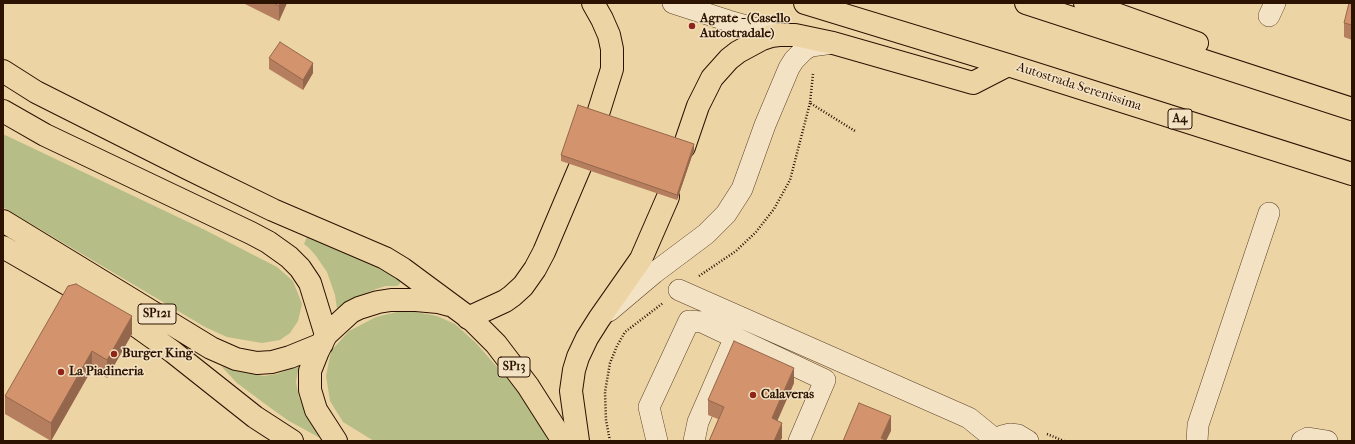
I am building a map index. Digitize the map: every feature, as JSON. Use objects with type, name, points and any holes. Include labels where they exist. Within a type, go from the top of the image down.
[{"type":"main road","points":[[593,3],[609,35],[612,49],[612,70],[597,117]]},
{"type":"main road","name":"Autostrada Serenissima","points":[[806,3],[1008,65],[1352,174]]},
{"type":"main road","points":[[1026,3],[1352,109]]},
{"type":"main road","points":[[1085,3],[1352,99]]},
{"type":"main road","points":[[684,147],[698,106],[705,91],[721,68],[729,59],[762,39],[779,35],[802,36],[833,43],[973,83],[1008,65]]},
{"type":"main road","points":[[3,71],[36,92],[188,169],[273,210],[385,258],[422,282],[460,312],[505,301],[523,286],[535,269],[544,252],[580,167]]},
{"type":"main road","points":[[3,111],[45,135],[268,242],[289,257],[300,268],[310,283],[324,339]]},
{"type":"main road","points":[[578,441],[571,391],[574,370],[578,357],[587,338],[599,319],[640,259],[668,197]]},
{"type":"main road","name":"SP121","points":[[3,221],[211,348],[236,359],[257,363],[272,362],[290,357],[324,339]]},
{"type":"main road","points":[[3,231],[35,249],[56,253]]},
{"type":"main road","name":"SP121","points":[[3,248],[131,322],[173,352],[254,417],[292,441]]},
{"type":"main road","name":"SP13","points":[[336,441],[316,410],[310,390],[310,371],[324,339],[351,312],[364,306],[391,300],[416,300],[438,302],[460,312],[490,337],[528,386],[563,441]]},
{"type":"lane","points":[[673,3],[779,35]]},
{"type":"lane","points":[[599,319],[654,273],[706,234],[726,214],[742,189],[765,125],[789,68],[794,60],[804,50],[811,46],[833,43]]},
{"type":"lane","points":[[1197,441],[1198,425],[1269,213]]},
{"type":"lane","points":[[679,290],[969,418],[995,440],[1010,434],[1018,435],[1028,441]]},
{"type":"lane","points":[[657,441],[649,407],[689,321],[702,322],[825,380],[799,441]]},
{"type":"lane","points":[[694,441],[698,422],[735,337]]},
{"type":"lane","points":[[1302,441],[1308,438],[1327,441]]},
{"type":"path","points":[[610,441],[606,420],[605,392],[610,363],[617,346],[626,332],[679,290],[736,251],[756,232],[774,209],[790,180],[810,103],[813,74]]},
{"type":"path","points":[[810,103],[855,131]]},
{"type":"green space","points":[[3,134],[203,229],[277,267],[293,281],[302,304],[298,321],[290,333],[280,340],[262,343],[227,337],[205,327],[3,207]]},
{"type":"green space","points":[[308,234],[369,260],[401,280],[399,285],[386,286],[376,289],[351,300],[337,309],[335,295],[327,272],[316,256],[304,244]]},
{"type":"green space","points":[[405,310],[437,316],[455,324],[476,343],[519,392],[537,419],[548,441],[374,441],[343,422],[330,401],[326,376],[331,351],[349,331],[376,317]]},
{"type":"green space","points":[[221,366],[236,371],[264,376],[277,374],[299,366],[296,382],[299,397],[306,413],[322,439],[289,421],[272,409],[237,383]]},
{"type":"building","points":[[273,3],[280,3],[279,6]]},
{"type":"building","points":[[1349,3],[1352,3],[1352,25],[1344,23]]},
{"type":"building","points":[[280,42],[313,63],[303,80],[269,58]]},
{"type":"building","points":[[578,105],[694,144],[677,195],[561,155]]},
{"type":"building","points":[[76,284],[132,316],[107,360],[92,351],[51,423],[5,396],[68,286]]},
{"type":"building","points":[[734,341],[794,368],[772,418],[782,423],[774,441],[709,441],[724,407],[708,400]]},
{"type":"building","points":[[859,403],[891,416],[881,438],[887,441],[843,441]]},
{"type":"place","name":"Agrate - (Casello Autostradale)","points":[[692,26]]},
{"type":"place","name":"Burger King","points":[[114,354]]},
{"type":"place","name":"La Piadineria","points":[[61,372]]},
{"type":"place","name":"Calaveras","points":[[753,395]]}]
